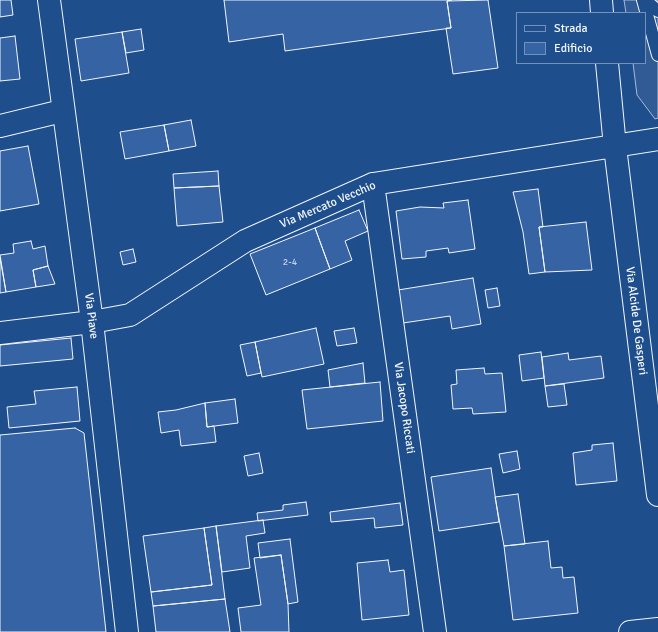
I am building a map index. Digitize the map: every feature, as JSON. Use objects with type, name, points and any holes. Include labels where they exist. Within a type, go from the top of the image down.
[{"type":"street","name":"Via Piave","points":[[49,0],[62,111],[92,322],[127,632]]},
{"type":"street","points":[[601,0],[602,12]]},
{"type":"street","name":"Via Alcide De Gasperi","points":[[607,64],[615,147],[658,495]]},
{"type":"street","points":[[0,126],[62,111]]},
{"type":"street","name":"Via Mercato Vecchio","points":[[0,333],[92,322],[130,315],[245,241],[373,184],[658,139]]},
{"type":"street","name":"Via Jacopo Riccati","points":[[373,184],[435,632]]},
{"type":"street","points":[[630,632],[658,629]]},
{"type":"lane","points":[[644,0],[658,11]]},
{"type":"lane","points":[[644,0],[658,54]]},
{"type":"shaded area","points":[[624,0],[658,0],[658,118],[655,119],[637,95],[633,64],[646,64],[646,12],[626,12]]},
{"type":"building","points":[[0,0],[11,0],[13,15],[0,17]]},
{"type":"building","points":[[224,0],[452,0],[447,1],[451,28],[285,51],[283,34],[229,42]]},
{"type":"building","points":[[488,0],[498,68],[453,74],[446,28],[451,28],[447,1]]},
{"type":"building","points":[[141,29],[144,50],[126,53],[122,32]]},
{"type":"building","points":[[122,32],[129,73],[81,81],[75,39]]},
{"type":"building","points":[[15,36],[20,79],[0,81],[0,38]]},
{"type":"building","points":[[191,120],[196,146],[169,151],[164,125]]},
{"type":"building","points":[[164,125],[169,151],[125,159],[120,132]]},
{"type":"building","points":[[28,146],[39,204],[0,211],[0,151]]},
{"type":"building","points":[[218,171],[219,186],[174,188],[173,174]]},
{"type":"building","points":[[219,186],[223,222],[177,226],[174,188]]},
{"type":"building","points":[[538,189],[543,227],[539,227],[545,272],[529,274],[523,232],[513,192]]},
{"type":"building","points":[[468,200],[475,249],[449,253],[448,248],[426,251],[426,257],[402,259],[396,211],[420,207],[444,208],[443,203]]},
{"type":"building","points":[[359,210],[368,231],[345,241],[352,260],[330,269],[315,228]]},
{"type":"building","points":[[586,222],[592,270],[545,272],[539,227]]},
{"type":"building","points":[[315,228],[330,269],[266,295],[250,254]]},
{"type":"building","points":[[31,241],[33,249],[45,246],[48,266],[33,270],[36,287],[6,292],[0,255],[14,253],[13,244]]},
{"type":"building","points":[[133,249],[136,262],[123,265],[120,252]]},
{"type":"building","points":[[0,258],[6,292],[0,293]]},
{"type":"building","points":[[48,266],[55,284],[36,287],[33,270]]},
{"type":"building","points":[[473,278],[481,324],[452,329],[450,316],[403,323],[398,290]]},
{"type":"building","points":[[497,288],[500,306],[488,308],[485,290]]},
{"type":"building","points":[[316,328],[324,364],[262,377],[255,342]]},
{"type":"building","points":[[354,328],[357,343],[337,346],[334,331]]},
{"type":"building","points":[[71,338],[73,359],[0,366],[0,345]]},
{"type":"building","points":[[255,342],[261,373],[247,376],[240,345]]},
{"type":"building","points":[[541,352],[544,378],[522,381],[519,355]]},
{"type":"building","points":[[568,353],[569,360],[601,356],[604,378],[545,386],[542,357]]},
{"type":"building","points":[[363,363],[365,383],[330,387],[328,370]]},
{"type":"building","points":[[484,368],[485,374],[502,373],[506,412],[473,414],[472,408],[453,409],[451,385],[457,384],[456,370]]},
{"type":"building","points":[[380,382],[383,421],[307,429],[302,390]]},
{"type":"building","points":[[564,384],[567,405],[548,407],[545,386]]},
{"type":"building","points":[[77,387],[80,421],[9,428],[7,407],[36,404],[34,391]]},
{"type":"building","points":[[235,399],[238,423],[207,427],[205,403]]},
{"type":"building","points":[[205,403],[207,427],[214,426],[216,442],[181,446],[179,430],[161,433],[158,412],[176,410]]},
{"type":"building","points":[[75,428],[84,433],[106,632],[0,632],[0,435]]},
{"type":"building","points":[[613,443],[617,481],[576,485],[573,453],[592,450],[592,445]]},
{"type":"building","points":[[517,451],[520,469],[503,473],[499,454]]},
{"type":"building","points":[[259,453],[263,473],[248,476],[244,456]]},
{"type":"building","points":[[491,468],[499,522],[439,531],[431,477]]},
{"type":"building","points":[[518,494],[525,544],[504,546],[495,497]]},
{"type":"building","points":[[306,502],[308,515],[258,521],[257,513],[283,510],[283,505]]},
{"type":"building","points":[[400,503],[403,525],[375,528],[374,518],[331,522],[330,512]]},
{"type":"building","points":[[263,520],[265,533],[246,536],[250,568],[222,572],[216,526]]},
{"type":"building","points":[[216,526],[225,599],[153,606],[151,592],[212,585],[204,528]]},
{"type":"building","points":[[204,528],[212,585],[151,592],[143,536]]},
{"type":"building","points":[[290,539],[298,602],[288,604],[281,555],[260,558],[258,543]]},
{"type":"building","points":[[548,541],[551,568],[562,567],[563,578],[574,577],[578,613],[513,620],[504,546]]},
{"type":"building","points":[[281,555],[288,604],[289,632],[241,632],[238,608],[261,605],[254,558]]},
{"type":"building","points":[[388,560],[390,572],[404,570],[409,615],[362,620],[357,563]]},
{"type":"building","points":[[225,599],[230,632],[156,632],[153,606]]}]
